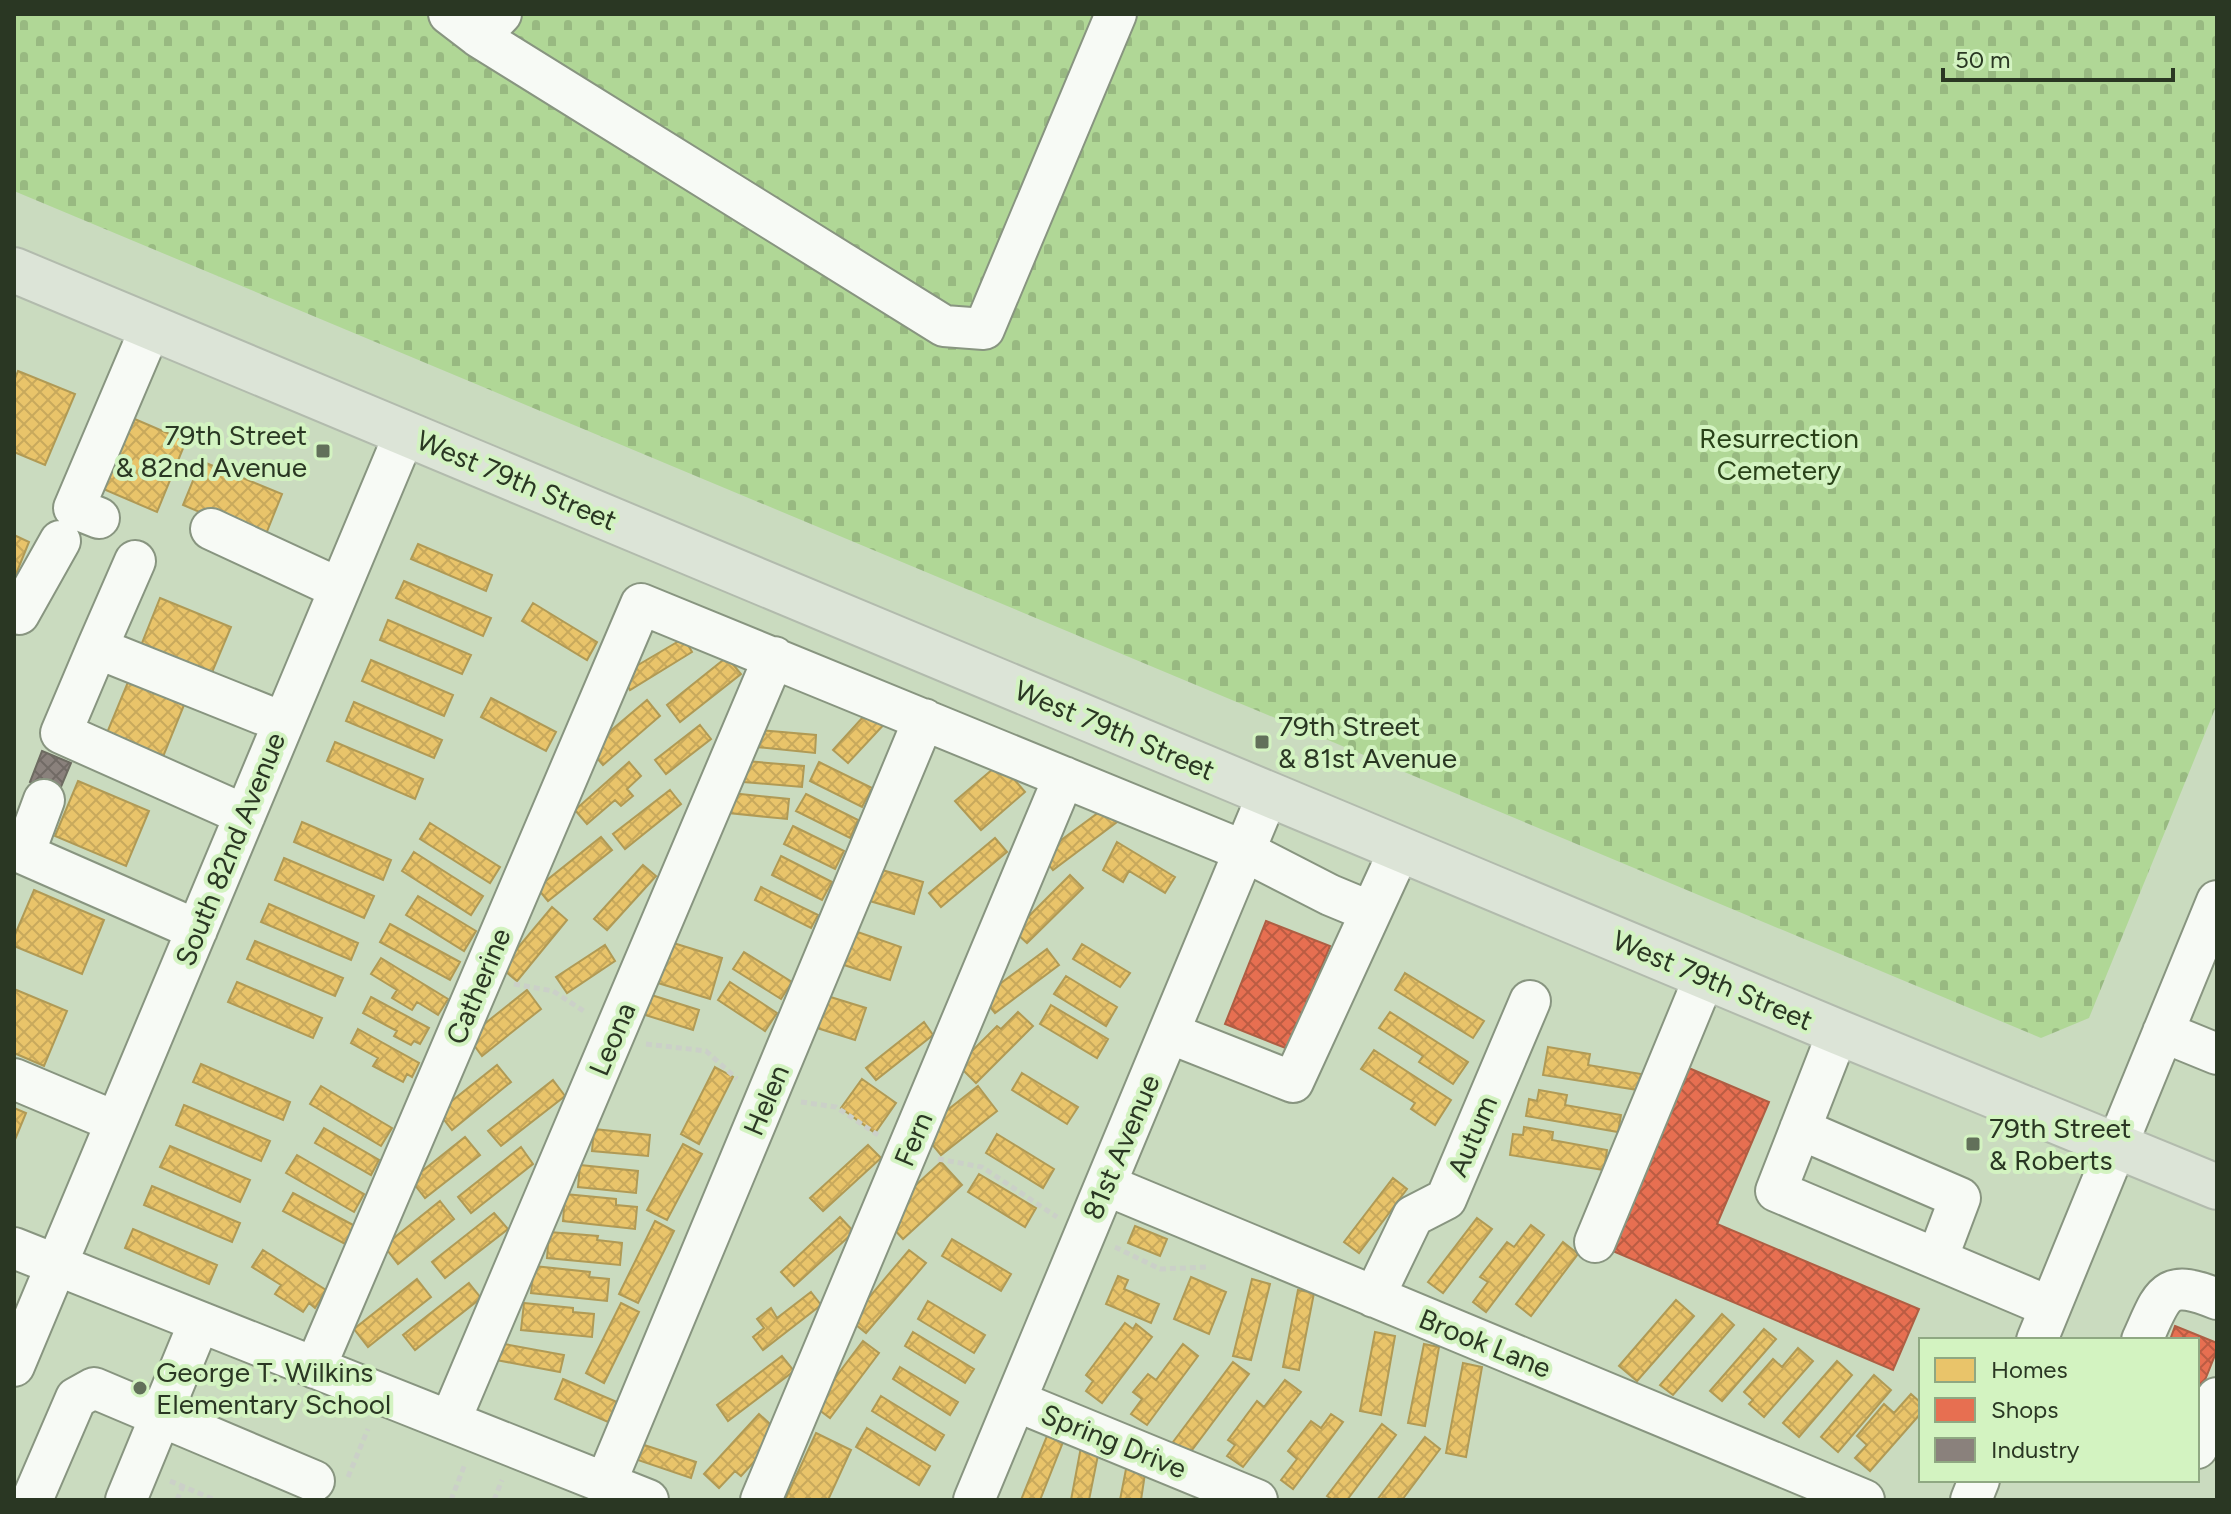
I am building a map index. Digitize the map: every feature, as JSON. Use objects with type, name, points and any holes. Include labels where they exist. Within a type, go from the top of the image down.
[{"type":"main road","name":"West 79th Street","points":[[14,270],[1838,1032],[2217,1187]]},
{"type":"street","points":[[476,22],[944,326],[984,329],[1116,14]]},
{"type":"street","points":[[99,518],[74,508],[151,327]]},
{"type":"street","name":"South 82nd Avenue","points":[[14,1366],[405,433]]},
{"type":"street","points":[[211,529],[338,588]]},
{"type":"street","points":[[14,612],[19,614],[60,541]]},
{"type":"street","points":[[135,561],[61,733],[245,815]]},
{"type":"street","name":"Catherine","points":[[315,1368],[641,604],[774,657]]},
{"type":"street","points":[[97,648],[282,722]]},
{"type":"street","points":[[774,657],[1244,851],[1330,895],[1371,912]]},
{"type":"street","name":"Leona","points":[[450,1421],[774,657]]},
{"type":"street","name":"Helen","points":[[606,1482],[924,719]]},
{"type":"street","name":"Fern","points":[[761,1500],[1064,777]]},
{"type":"street","name":"81st Avenue","points":[[974,1500],[1268,794]]},
{"type":"street","points":[[44,800],[19,864],[197,930]]},
{"type":"street","points":[[1169,1033],[1293,1082],[1400,849]]},
{"type":"street","points":[[1838,1032],[1776,1191],[1937,1259],[2044,1324],[2163,1032],[2213,924]]},
{"type":"street","points":[[1595,1242],[1705,976]]},
{"type":"street","name":"Autum","points":[[1374,1297],[1413,1216],[1446,1199],[1530,1001]]},
{"type":"street","points":[[2163,1032],[2217,1054]]},
{"type":"street","points":[[14,1079],[116,1122]]},
{"type":"street","points":[[1800,1129],[1960,1198],[1937,1259]]},
{"type":"street","name":"Brook Lane","points":[[1106,1185],[1864,1500]]},
{"type":"street","points":[[14,1248],[648,1500]]},
{"type":"street","points":[[2143,1338],[2160,1301],[2174,1289],[2190,1288],[2217,1299]]},
{"type":"street","points":[[133,1484],[199,1323]]},
{"type":"street","points":[[32,1500],[76,1398],[94,1388],[329,1483]]},
{"type":"street","points":[[2199,1443],[2217,1398]]},
{"type":"street","name":"Spring Drive","points":[[1016,1401],[1257,1500]]},
{"type":"path","points":[[329,1483],[368,1429]]},
{"type":"path","points":[[451,1500],[465,1464]]},
{"type":"path","points":[[494,1500],[502,1480]]},
{"type":"path","points":[[133,1484],[183,1486],[215,1500]]},
{"type":"path","points":[[177,1500],[183,1486]]},
{"type":"green space","name":"Resurrection Cemetery","points":[[14,14],[2217,14],[2217,704],[2089,1018],[2041,1038],[14,191]]},
{"type":"building: Homes","points":[[18,371],[75,394],[45,465],[14,452],[14,381]]},
{"type":"building: Homes","points":[[130,417],[186,441],[157,512],[101,488]]},
{"type":"building: Homes","points":[[201,461],[282,494],[264,539],[183,505]]},
{"type":"building: Homes","points":[[14,535],[29,542],[14,579]]},
{"type":"building: Homes","points":[[418,544],[492,575],[486,591],[411,559]]},
{"type":"building: Homes","points":[[404,581],[491,618],[483,636],[396,598]]},
{"type":"building: Homes","points":[[160,598],[231,627],[208,682],[138,653]]},
{"type":"building: Homes","points":[[533,603],[597,642],[587,660],[522,621]]},
{"type":"building: Homes","points":[[388,620],[471,655],[462,674],[380,640]]},
{"type":"building: Homes","points":[[684,638],[692,652],[630,690],[621,675]]},
{"type":"building: Homes","points":[[727,657],[741,674],[680,722],[667,705]]},
{"type":"building: Homes","points":[[371,660],[453,695],[444,716],[362,681]]},
{"type":"building: Homes","points":[[128,682],[184,705],[158,769],[102,745]]},
{"type":"building: Homes","points":[[491,698],[556,732],[546,751],[481,717]]},
{"type":"building: Homes","points":[[647,700],[660,716],[603,765],[589,749]]},
{"type":"building: Homes","points":[[354,702],[442,740],[434,758],[346,721]]},
{"type":"building: Homes","points":[[874,705],[889,719],[848,763],[833,750]]},
{"type":"building: Homes","points":[[700,725],[711,739],[666,774],[655,760]]},
{"type":"building: Homes","points":[[759,730],[816,735],[815,753],[757,747]]},
{"type":"building: Homes","points":[[335,742],[423,779],[415,799],[327,761]]},
{"type":"building: Homes","points":[[746,761],[804,766],[802,787],[744,782]]},
{"type":"building: Homes","points":[[629,762],[641,776],[627,789],[633,796],[621,806],[615,800],[587,824],[575,810]]},
{"type":"building: Homes","points":[[819,762],[872,788],[862,807],[810,781]]},
{"type":"building: Homes","points":[[1000,763],[1025,792],[981,830],[955,801]]},
{"type":"building: Homes","points":[[78,781],[149,811],[126,866],[55,836]]},
{"type":"building: Homes","points":[[670,790],[681,804],[625,849],[613,834]]},
{"type":"building: Homes","points":[[731,793],[789,799],[787,819],[729,813]]},
{"type":"building: Homes","points":[[806,794],[858,820],[850,838],[796,811]]},
{"type":"building: Homes","points":[[1106,807],[1117,822],[1053,870],[1041,855]]},
{"type":"building: Homes","points":[[302,822],[391,860],[383,880],[294,842]]},
{"type":"building: Homes","points":[[430,823],[500,867],[490,883],[420,839]]},
{"type":"building: Homes","points":[[793,826],[844,851],[835,869],[784,844]]},
{"type":"building: Homes","points":[[601,837],[612,850],[548,901],[537,888]]},
{"type":"building: Homes","points":[[995,838],[1007,852],[941,907],[929,893]]},
{"type":"building: Homes","points":[[1117,842],[1175,877],[1165,893],[1129,871],[1123,882],[1103,870]]},
{"type":"building: Homes","points":[[414,852],[483,896],[471,915],[402,871]]},
{"type":"building: Homes","points":[[781,856],[832,882],[822,900],[772,875]]},
{"type":"building: Homes","points":[[284,858],[374,896],[364,918],[275,880]]},
{"type":"building: Homes","points":[[643,865],[656,876],[607,930],[594,919]]},
{"type":"building: Homes","points":[[872,867],[923,882],[914,914],[863,899]]},
{"type":"building: Homes","points":[[1070,875],[1083,888],[1027,943],[1014,931]]},
{"type":"building: Homes","points":[[761,887],[818,915],[811,928],[755,900]]},
{"type":"building: Homes","points":[[34,890],[104,920],[82,974],[14,946],[14,937]]},
{"type":"building: Homes","points":[[418,896],[476,931],[464,951],[406,915]]},
{"type":"building: Homes","points":[[269,904],[358,943],[351,960],[261,922]]},
{"type":"building: Homes","points":[[552,907],[567,920],[517,981],[501,968]]},
{"type":"building: Homes","points":[[390,924],[460,962],[450,980],[380,942]]},
{"type":"building: Homes","points":[[849,929],[901,947],[890,980],[838,963]]},
{"type":"building: Homes","points":[[255,941],[343,978],[335,996],[247,959]]},
{"type":"building: Homes","points":[[670,942],[722,958],[710,999],[658,983]]},
{"type":"building: Homes","points":[[1082,944],[1130,973],[1120,987],[1073,959]]},
{"type":"building: Homes","points":[[605,945],[615,961],[567,993],[556,977]]},
{"type":"building: Homes","points":[[1047,949],[1059,965],[995,1013],[982,997]]},
{"type":"building: Homes","points":[[744,952],[792,982],[781,999],[733,969]]},
{"type":"building: Homes","points":[[381,958],[448,999],[438,1015],[417,1002],[412,1010],[392,998],[397,990],[371,974]]},
{"type":"building: Homes","points":[[1405,973],[1484,1021],[1473,1038],[1395,990]]},
{"type":"building: Homes","points":[[1066,976],[1117,1007],[1106,1026],[1054,994]]},
{"type":"building: Homes","points":[[237,982],[322,1018],[313,1038],[228,1002]]},
{"type":"building: Homes","points":[[730,982],[777,1013],[765,1031],[718,1000]]},
{"type":"building: Homes","points":[[14,989],[67,1011],[44,1066],[14,1053]]},
{"type":"building: Homes","points":[[527,990],[541,1009],[482,1056],[468,1037]]},
{"type":"building: Homes","points":[[645,993],[699,1010],[693,1030],[639,1013]]},
{"type":"building: Homes","points":[[824,995],[866,1008],[855,1040],[814,1027]]},
{"type":"building: Homes","points":[[371,997],[429,1028],[420,1044],[414,1041],[411,1045],[394,1036],[397,1031],[363,1013]]},
{"type":"building: Homes","points":[[1051,1005],[1108,1039],[1097,1058],[1040,1024]]},
{"type":"building: Homes","points":[[1018,1012],[1033,1026],[976,1083],[958,1065],[997,1026],[1001,1029]]},
{"type":"building: Homes","points":[[1390,1012],[1468,1062],[1453,1084],[1419,1062],[1423,1056],[1379,1028]]},
{"type":"building: Homes","points":[[924,1022],[933,1035],[876,1080],[866,1068]]},
{"type":"building: Homes","points":[[358,1029],[419,1063],[412,1077],[407,1074],[403,1082],[373,1066],[378,1058],[351,1043]]},
{"type":"building: Homes","points":[[1548,1047],[1590,1054],[1588,1065],[1641,1074],[1638,1090],[1543,1075]]},
{"type":"building: Homes","points":[[1374,1050],[1451,1100],[1435,1125],[1411,1109],[1415,1103],[1361,1069]]},
{"type":"building: Homes","points":[[201,1064],[290,1102],[283,1120],[193,1082]]},
{"type":"building: Homes","points":[[497,1065],[511,1082],[452,1130],[438,1112]]},
{"type":"building: Homes","points":[[715,1067],[733,1077],[699,1144],[681,1134]]},
{"type":"building: Homes","points":[[1022,1073],[1078,1107],[1067,1124],[1012,1090]]},
{"type":"building: Homes","points":[[862,1079],[896,1103],[875,1133],[841,1108]]},
{"type":"building: Homes","points":[[553,1080],[565,1096],[501,1146],[488,1131]]},
{"type":"building: Homes","points":[[321,1086],[392,1128],[381,1146],[310,1104]]},
{"type":"building: Homes","points":[[978,1086],[997,1111],[941,1155],[921,1131]]},
{"type":"building: Homes","points":[[1539,1090],[1567,1095],[1565,1105],[1621,1115],[1618,1132],[1526,1116],[1529,1099],[1537,1101]]},
{"type":"building: Homes","points":[[184,1105],[270,1141],[261,1161],[176,1125]]},
{"type":"building: Homes","points":[[14,1108],[26,1113],[14,1142]]},
{"type":"building: Homes","points":[[1524,1127],[1553,1132],[1552,1140],[1607,1150],[1604,1170],[1510,1155],[1513,1134],[1523,1135]]},
{"type":"building: Homes","points":[[324,1128],[379,1160],[371,1175],[315,1143]]},
{"type":"building: Homes","points":[[594,1129],[650,1135],[648,1156],[592,1151]]},
{"type":"building: Homes","points":[[997,1134],[1054,1169],[1043,1188],[986,1153]]},
{"type":"building: Homes","points":[[465,1137],[480,1155],[425,1198],[411,1180]]},
{"type":"building: Homes","points":[[683,1144],[702,1154],[667,1220],[647,1210]]},
{"type":"building: Homes","points":[[868,1145],[881,1158],[823,1211],[810,1198]]},
{"type":"building: Homes","points":[[170,1146],[250,1180],[240,1202],[160,1167]]},
{"type":"building: Homes","points":[[521,1147],[533,1164],[471,1213],[458,1197]]},
{"type":"building: Homes","points":[[297,1155],[364,1194],[354,1212],[286,1173]]},
{"type":"building: Homes","points":[[941,1162],[962,1185],[903,1239],[882,1216]]},
{"type":"building: Homes","points":[[580,1165],[638,1171],[636,1193],[578,1187]]},
{"type":"building: Homes","points":[[979,1174],[1036,1208],[1025,1227],[968,1192]]},
{"type":"building: Homes","points":[[1393,1178],[1407,1189],[1359,1253],[1344,1242]]},
{"type":"building: Homes","points":[[152,1186],[240,1223],[232,1242],[144,1205]]},
{"type":"building: Homes","points":[[293,1193],[355,1226],[345,1244],[283,1211]]},
{"type":"building: Homes","points":[[565,1194],[616,1199],[616,1205],[637,1207],[635,1229],[563,1221]]},
{"type":"building: Homes","points":[[440,1201],[454,1219],[398,1264],[384,1246]]},
{"type":"building: Homes","points":[[494,1213],[508,1229],[445,1278],[432,1262]]},
{"type":"building: Homes","points":[[840,1217],[854,1232],[794,1286],[781,1272]]},
{"type":"building: Homes","points":[[1477,1218],[1492,1229],[1443,1293],[1428,1282]]},
{"type":"building: Homes","points":[[655,1221],[674,1231],[638,1303],[619,1294]]},
{"type":"building: Homes","points":[[1531,1225],[1544,1235],[1486,1312],[1473,1302],[1488,1282],[1480,1277],[1507,1242],[1514,1247]]},
{"type":"building: Homes","points":[[1135,1226],[1167,1239],[1160,1256],[1128,1243]]},
{"type":"building: Homes","points":[[133,1229],[217,1265],[209,1284],[125,1248]]},
{"type":"building: Homes","points":[[549,1232],[598,1236],[597,1240],[622,1243],[620,1265],[547,1258]]},
{"type":"building: Homes","points":[[952,1239],[1011,1274],[1001,1291],[942,1256]]},
{"type":"building: Homes","points":[[1563,1242],[1578,1254],[1531,1316],[1516,1304]]},
{"type":"building: Homes","points":[[263,1250],[326,1290],[315,1308],[309,1303],[303,1312],[275,1294],[281,1285],[252,1267]]},
{"type":"building: Homes","points":[[909,1250],[926,1263],[866,1333],[850,1320]]},
{"type":"building: Homes","points":[[534,1266],[590,1272],[589,1277],[609,1279],[607,1301],[531,1293]]},
{"type":"building: Homes","points":[[1118,1276],[1128,1280],[1124,1289],[1159,1304],[1151,1323],[1106,1304]]},
{"type":"building: Homes","points":[[1191,1277],[1226,1292],[1209,1334],[1174,1319]]},
{"type":"building: Homes","points":[[417,1279],[431,1297],[368,1347],[354,1329]]},
{"type":"building: Homes","points":[[1252,1279],[1270,1284],[1251,1360],[1233,1356]]},
{"type":"building: Homes","points":[[469,1283],[481,1298],[415,1350],[403,1335]]},
{"type":"building: Homes","points":[[1298,1290],[1314,1293],[1299,1370],[1283,1367]]},
{"type":"building: Homes","points":[[811,1292],[821,1305],[763,1350],[753,1337],[764,1328],[757,1319],[771,1308],[777,1318]]},
{"type":"building: Homes","points":[[1676,1300],[1694,1316],[1637,1381],[1619,1366]]},
{"type":"building: Homes","points":[[928,1301],[985,1335],[974,1353],[918,1319]]},
{"type":"building: Homes","points":[[524,1303],[573,1308],[573,1312],[594,1314],[592,1337],[521,1330]]},
{"type":"building: Homes","points":[[621,1303],[639,1312],[604,1383],[586,1373]]},
{"type":"building: Homes","points":[[1722,1314],[1734,1325],[1673,1395],[1660,1385]]},
{"type":"building: Homes","points":[[1125,1323],[1133,1329],[1136,1324],[1152,1337],[1102,1403],[1086,1391],[1093,1381],[1086,1375]]},
{"type":"building: Homes","points":[[1764,1329],[1776,1339],[1722,1401],[1710,1391]]},
{"type":"building: Homes","points":[[913,1332],[974,1369],[965,1383],[905,1346]]},
{"type":"building: Homes","points":[[1375,1332],[1395,1336],[1381,1415],[1360,1411]]},
{"type":"building: Homes","points":[[863,1341],[879,1353],[830,1418],[814,1406]]},
{"type":"building: Homes","points":[[499,1343],[564,1355],[560,1372],[496,1360]]},
{"type":"building: Homes","points":[[1183,1344],[1198,1356],[1147,1425],[1131,1414],[1142,1399],[1133,1392],[1148,1374],[1156,1380]]},
{"type":"building: Homes","points":[[1424,1344],[1439,1347],[1425,1426],[1408,1423]]},
{"type":"building: Homes","points":[[1798,1348],[1813,1361],[1764,1417],[1749,1404],[1753,1400],[1744,1392],[1773,1359],[1782,1367]]},
{"type":"building: Homes","points":[[782,1356],[794,1371],[728,1421],[717,1405]]},
{"type":"building: Homes","points":[[1837,1361],[1852,1375],[1799,1437],[1783,1423]]},
{"type":"building: Homes","points":[[1233,1362],[1249,1374],[1189,1454],[1173,1442]]},
{"type":"building: Homes","points":[[1463,1363],[1482,1367],[1466,1457],[1446,1453]]},
{"type":"building: Homes","points":[[900,1367],[958,1402],[950,1415],[893,1379]]},
{"type":"building: Homes","points":[[1874,1375],[1891,1390],[1838,1452],[1821,1437]]},
{"type":"building: Homes","points":[[563,1379],[617,1402],[608,1422],[555,1399]]},
{"type":"building: Homes","points":[[1285,1380],[1301,1392],[1243,1467],[1227,1456],[1235,1445],[1228,1440],[1257,1401],[1264,1407]]},
{"type":"building: Homes","points":[[1911,1394],[1919,1401],[1919,1415],[1870,1471],[1855,1458],[1867,1445],[1857,1436],[1884,1404],[1894,1413]]},
{"type":"building: Homes","points":[[881,1396],[944,1435],[935,1450],[872,1411]]},
{"type":"building: Homes","points":[[759,1414],[780,1433],[741,1476],[735,1471],[719,1488],[704,1474]]},
{"type":"building: Homes","points":[[1331,1414],[1343,1422],[1293,1489],[1281,1480],[1297,1459],[1288,1451],[1311,1421],[1321,1428]]},
{"type":"building: Homes","points":[[1382,1424],[1396,1435],[1347,1500],[1333,1500],[1327,1496]]},
{"type":"building: Homes","points":[[867,1428],[930,1466],[919,1485],[856,1447]]},
{"type":"building: Homes","points":[[1049,1431],[1065,1437],[1040,1500],[1021,1500]]},
{"type":"building: Homes","points":[[816,1433],[851,1450],[828,1500],[785,1500]]},
{"type":"building: Homes","points":[[1425,1437],[1440,1449],[1402,1500],[1377,1500]]},
{"type":"building: Homes","points":[[635,1442],[696,1462],[691,1478],[629,1457]]},
{"type":"building: Homes","points":[[1081,1447],[1099,1450],[1089,1500],[1071,1500]]},
{"type":"building: Homes","points":[[1127,1464],[1146,1467],[1141,1500],[1120,1500]]},
{"type":"building: Shops","points":[[1266,921],[1330,946],[1288,1049],[1225,1024]]},
{"type":"building: Shops","points":[[1684,1066],[1769,1102],[1717,1224],[1919,1309],[1893,1370],[1608,1249]]},
{"type":"building: Shops","points":[[2175,1326],[2217,1343],[2199,1395],[2199,1338],[2171,1338]]},
{"type":"building: Industry","points":[[42,751],[71,763],[58,794],[30,782]]},
{"type":"place","name":"79th Street & 82nd Avenue","points":[[323,451]]},
{"type":"place","name":"79th Street & 81st Avenue","points":[[1262,742]]},
{"type":"place","name":"79th Street & Roberts","points":[[1973,1144]]},
{"type":"place","name":"George T. Wilkins Elementary School","points":[[140,1388]]}]
